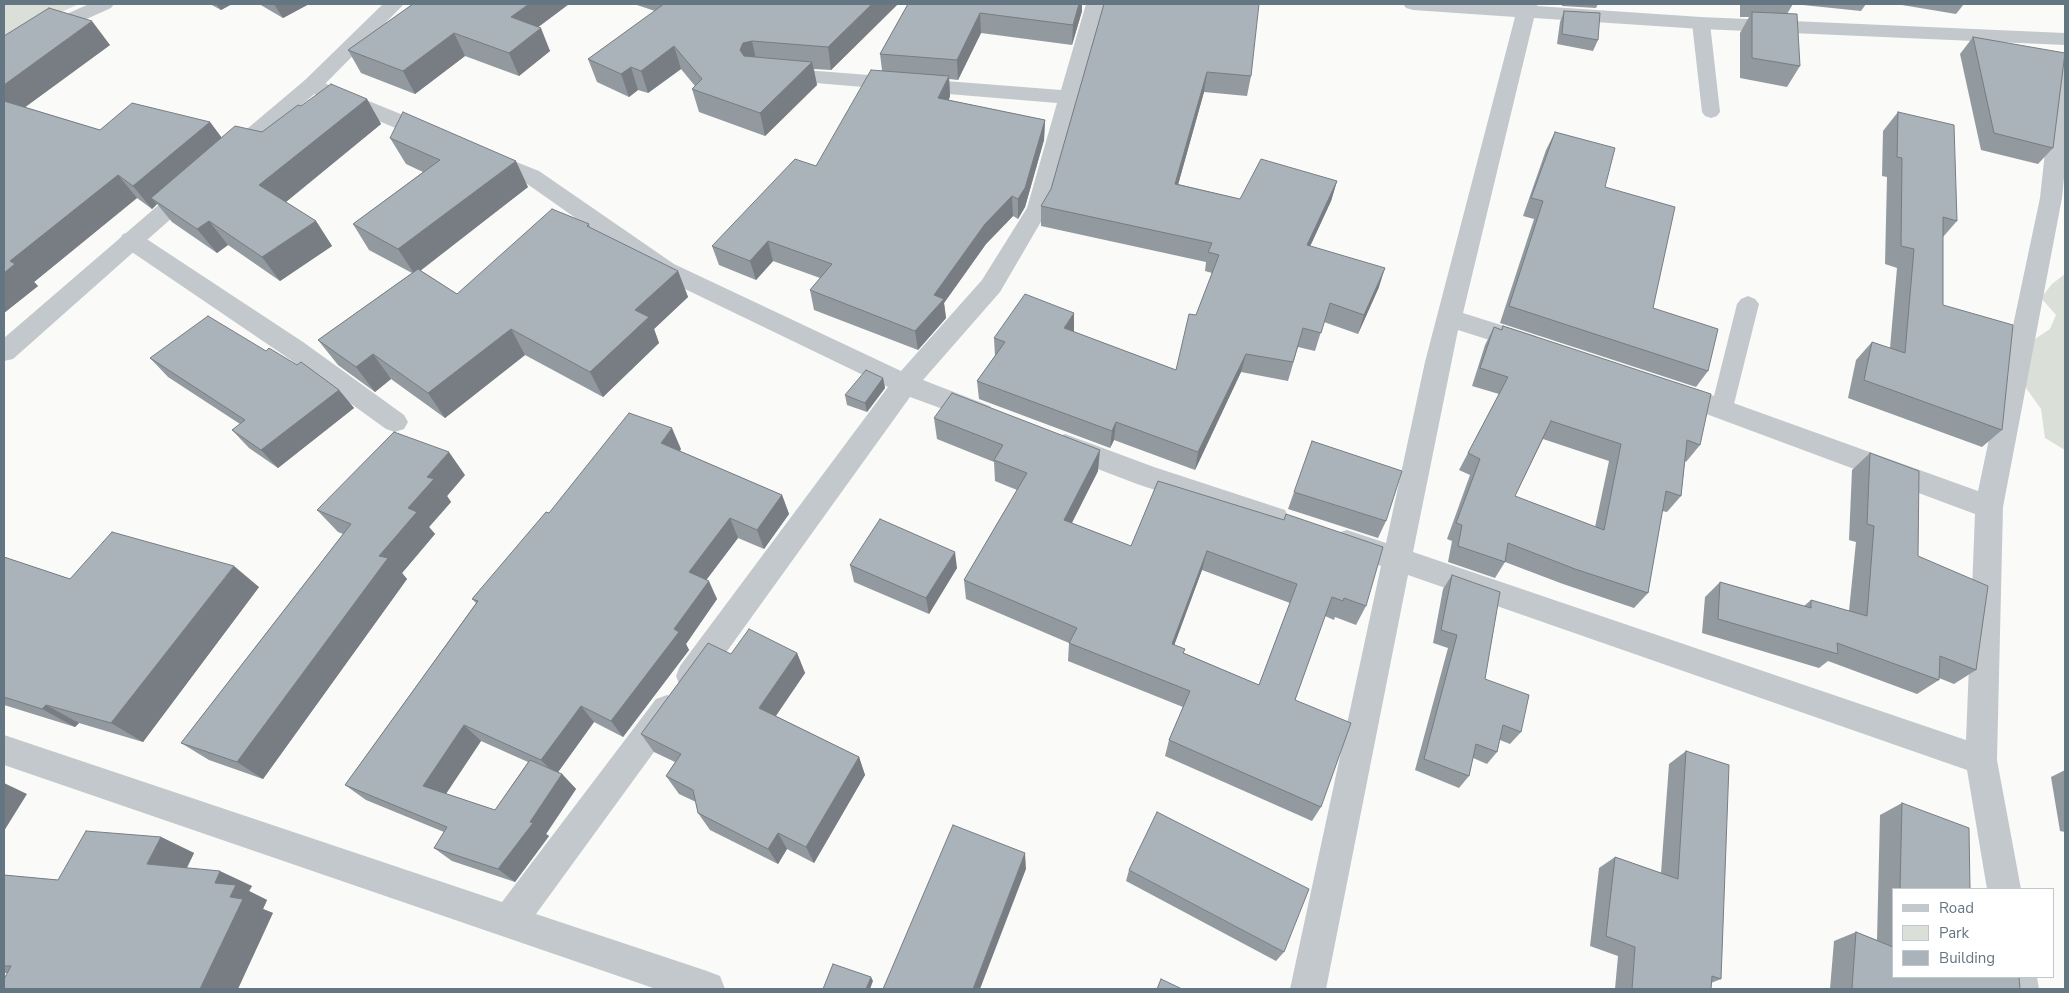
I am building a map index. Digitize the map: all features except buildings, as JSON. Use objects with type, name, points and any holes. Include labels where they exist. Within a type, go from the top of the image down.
[{"type":"street","points":[[4,50],[104,4]]},
{"type":"street","points":[[4,352],[130,240],[312,85],[394,4]]},
{"type":"street","points":[[509,921],[905,384],[991,286],[1038,208],[1096,4]]},
{"type":"street","points":[[1413,4],[1527,7],[1701,23],[2065,38]]},
{"type":"street","points":[[1308,989],[1438,362],[1527,7]]},
{"type":"street","points":[[2004,888],[1981,760],[1989,507],[2051,198],[2065,60]]},
{"type":"street","points":[[757,72],[1069,97]]},
{"type":"street","points":[[312,85],[531,176],[666,270],[905,384],[1007,423]]},
{"type":"street","points":[[130,240],[294,349],[395,422]]},
{"type":"street","points":[[1450,318],[1554,352]]},
{"type":"street","points":[[1648,383],[1722,408],[1989,507]]},
{"type":"street","points":[[1044,437],[1147,476],[1295,525]]},
{"type":"street","points":[[1323,534],[1981,760]]},
{"type":"street","points":[[4,750],[707,989]]},
{"type":"lane","points":[[1701,23],[1711,112]]},
{"type":"lane","points":[[1722,408],[1748,304]]},
{"type":"green space","points":[[4,4],[79,4],[4,38]]},
{"type":"green space","points":[[2065,274],[2065,450],[2045,438],[2041,409],[2019,378],[2035,339],[2050,329],[2056,315],[2041,298],[2052,284]]}]
